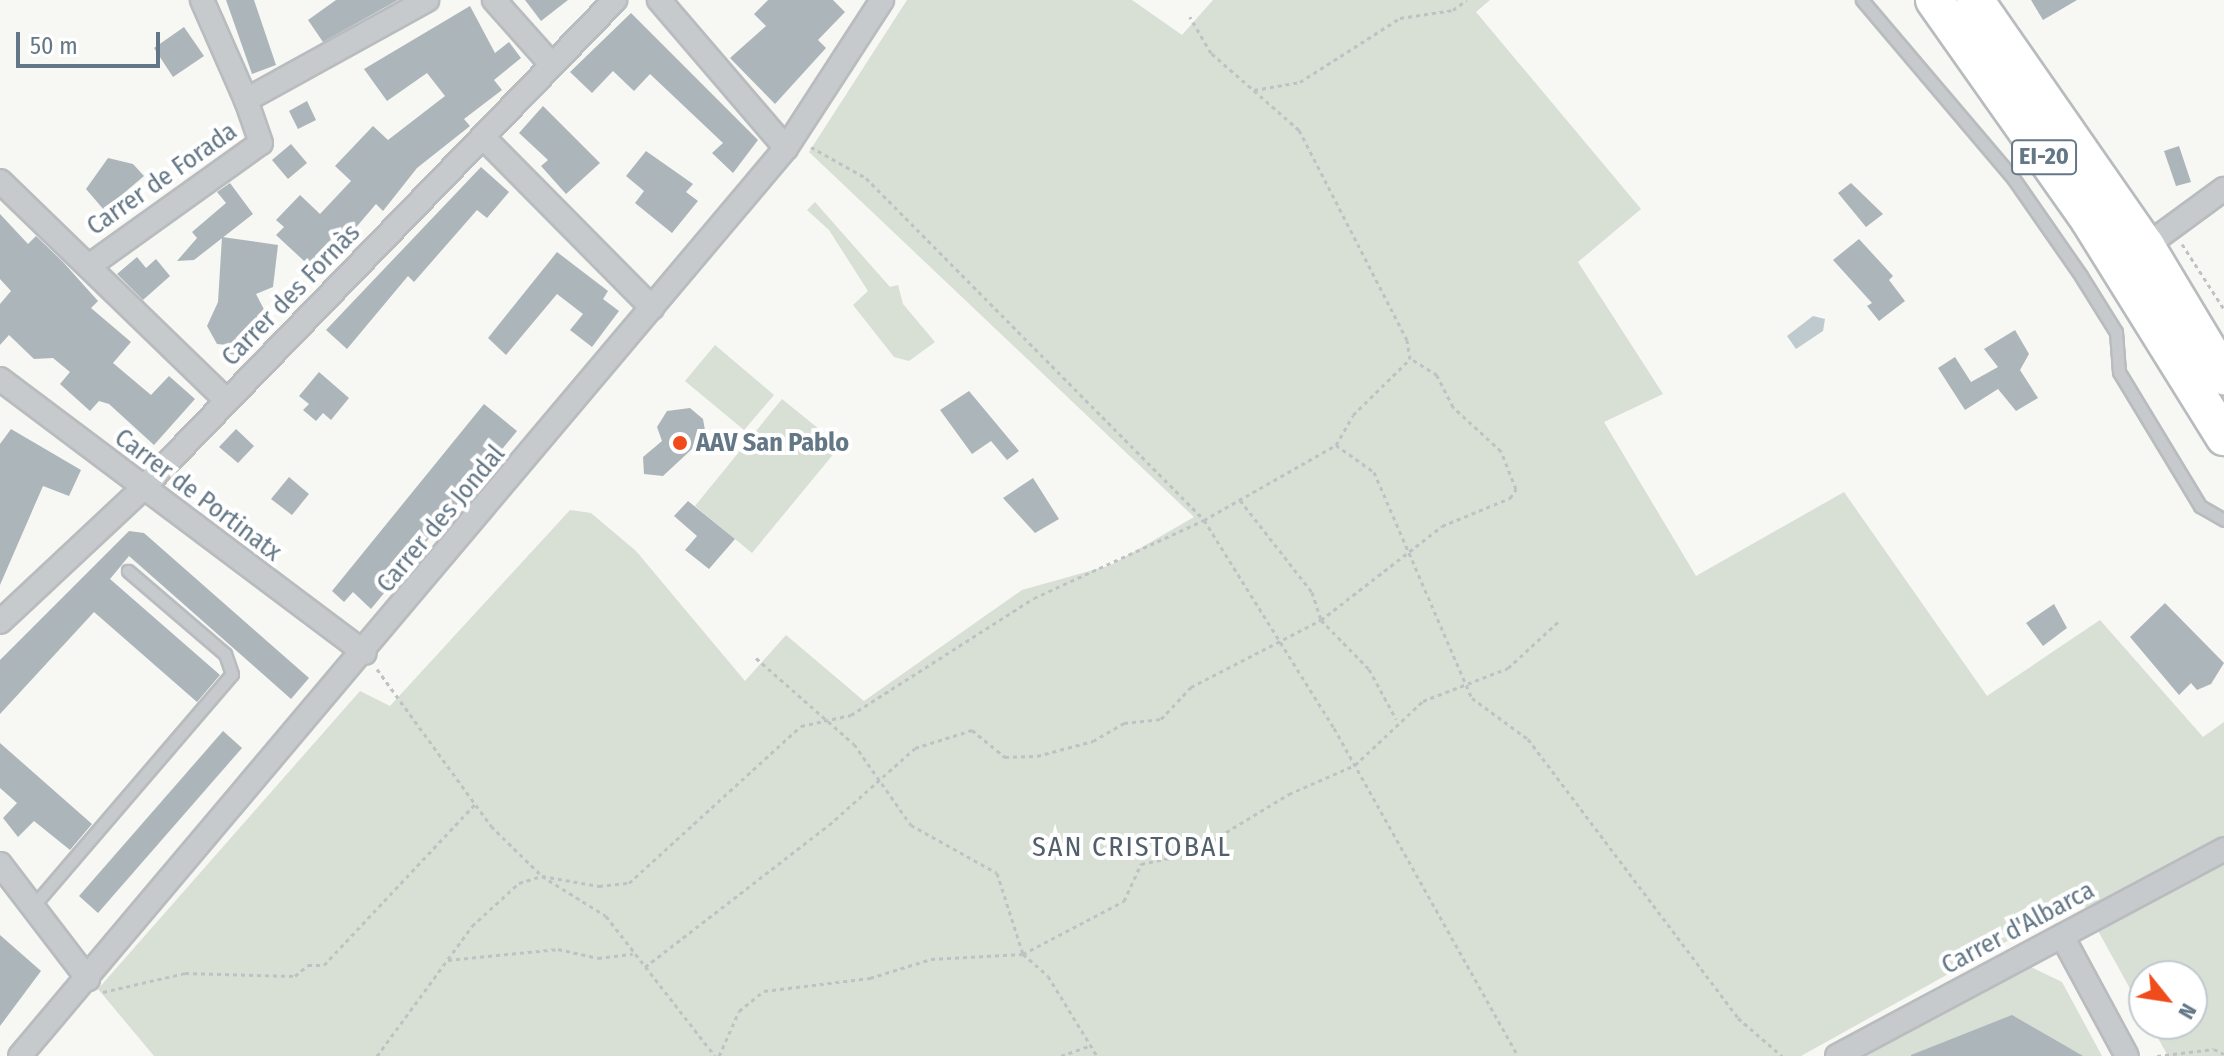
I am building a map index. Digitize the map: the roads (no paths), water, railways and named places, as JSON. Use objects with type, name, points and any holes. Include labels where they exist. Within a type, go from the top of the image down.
[{"type":"highway","name":"EI-20","points":[[1934,0],[2097,232],[2224,437]]},
{"type":"highway","name":"EI-20","points":[[1975,0],[2158,237],[2224,376]]},
{"type":"street","points":[[202,0],[246,100]]},
{"type":"street","points":[[494,0],[551,64]]},
{"type":"street","name":"Carrer des Fornàs","points":[[0,622],[141,490],[615,0]]},
{"type":"street","points":[[659,0],[790,142]]},
{"type":"street","name":"Carrer des Jondal","points":[[20,1056],[93,986],[790,142],[882,0]]},
{"type":"street","name":"Carrer de Forada","points":[[89,266],[261,143],[246,100],[424,1]]},
{"type":"street","points":[[484,138],[652,308]]},
{"type":"street","points":[[0,181],[227,401]]},
{"type":"street","points":[[2158,237],[2224,189]]},
{"type":"street","name":"Carrer de Portinatx","points":[[0,379],[141,490],[365,653]]},
{"type":"street","name":"Carrer d'Albarca","points":[[1837,1056],[2224,849]]},
{"type":"street","points":[[0,864],[93,986]]},
{"type":"street","points":[[2062,936],[2127,1056]]},
{"type":"lane","points":[[1862,0],[2013,178],[2064,251],[2116,332],[2127,385],[2200,506],[2224,520]]},
{"type":"lane","points":[[34,905],[232,674],[225,654],[128,571]]},
{"type":"place","name":"AAV San Pablo","points":[[680,443]]},
{"type":"district","name":"SAN CRISTOBAL","points":[[1132,847]]}]
